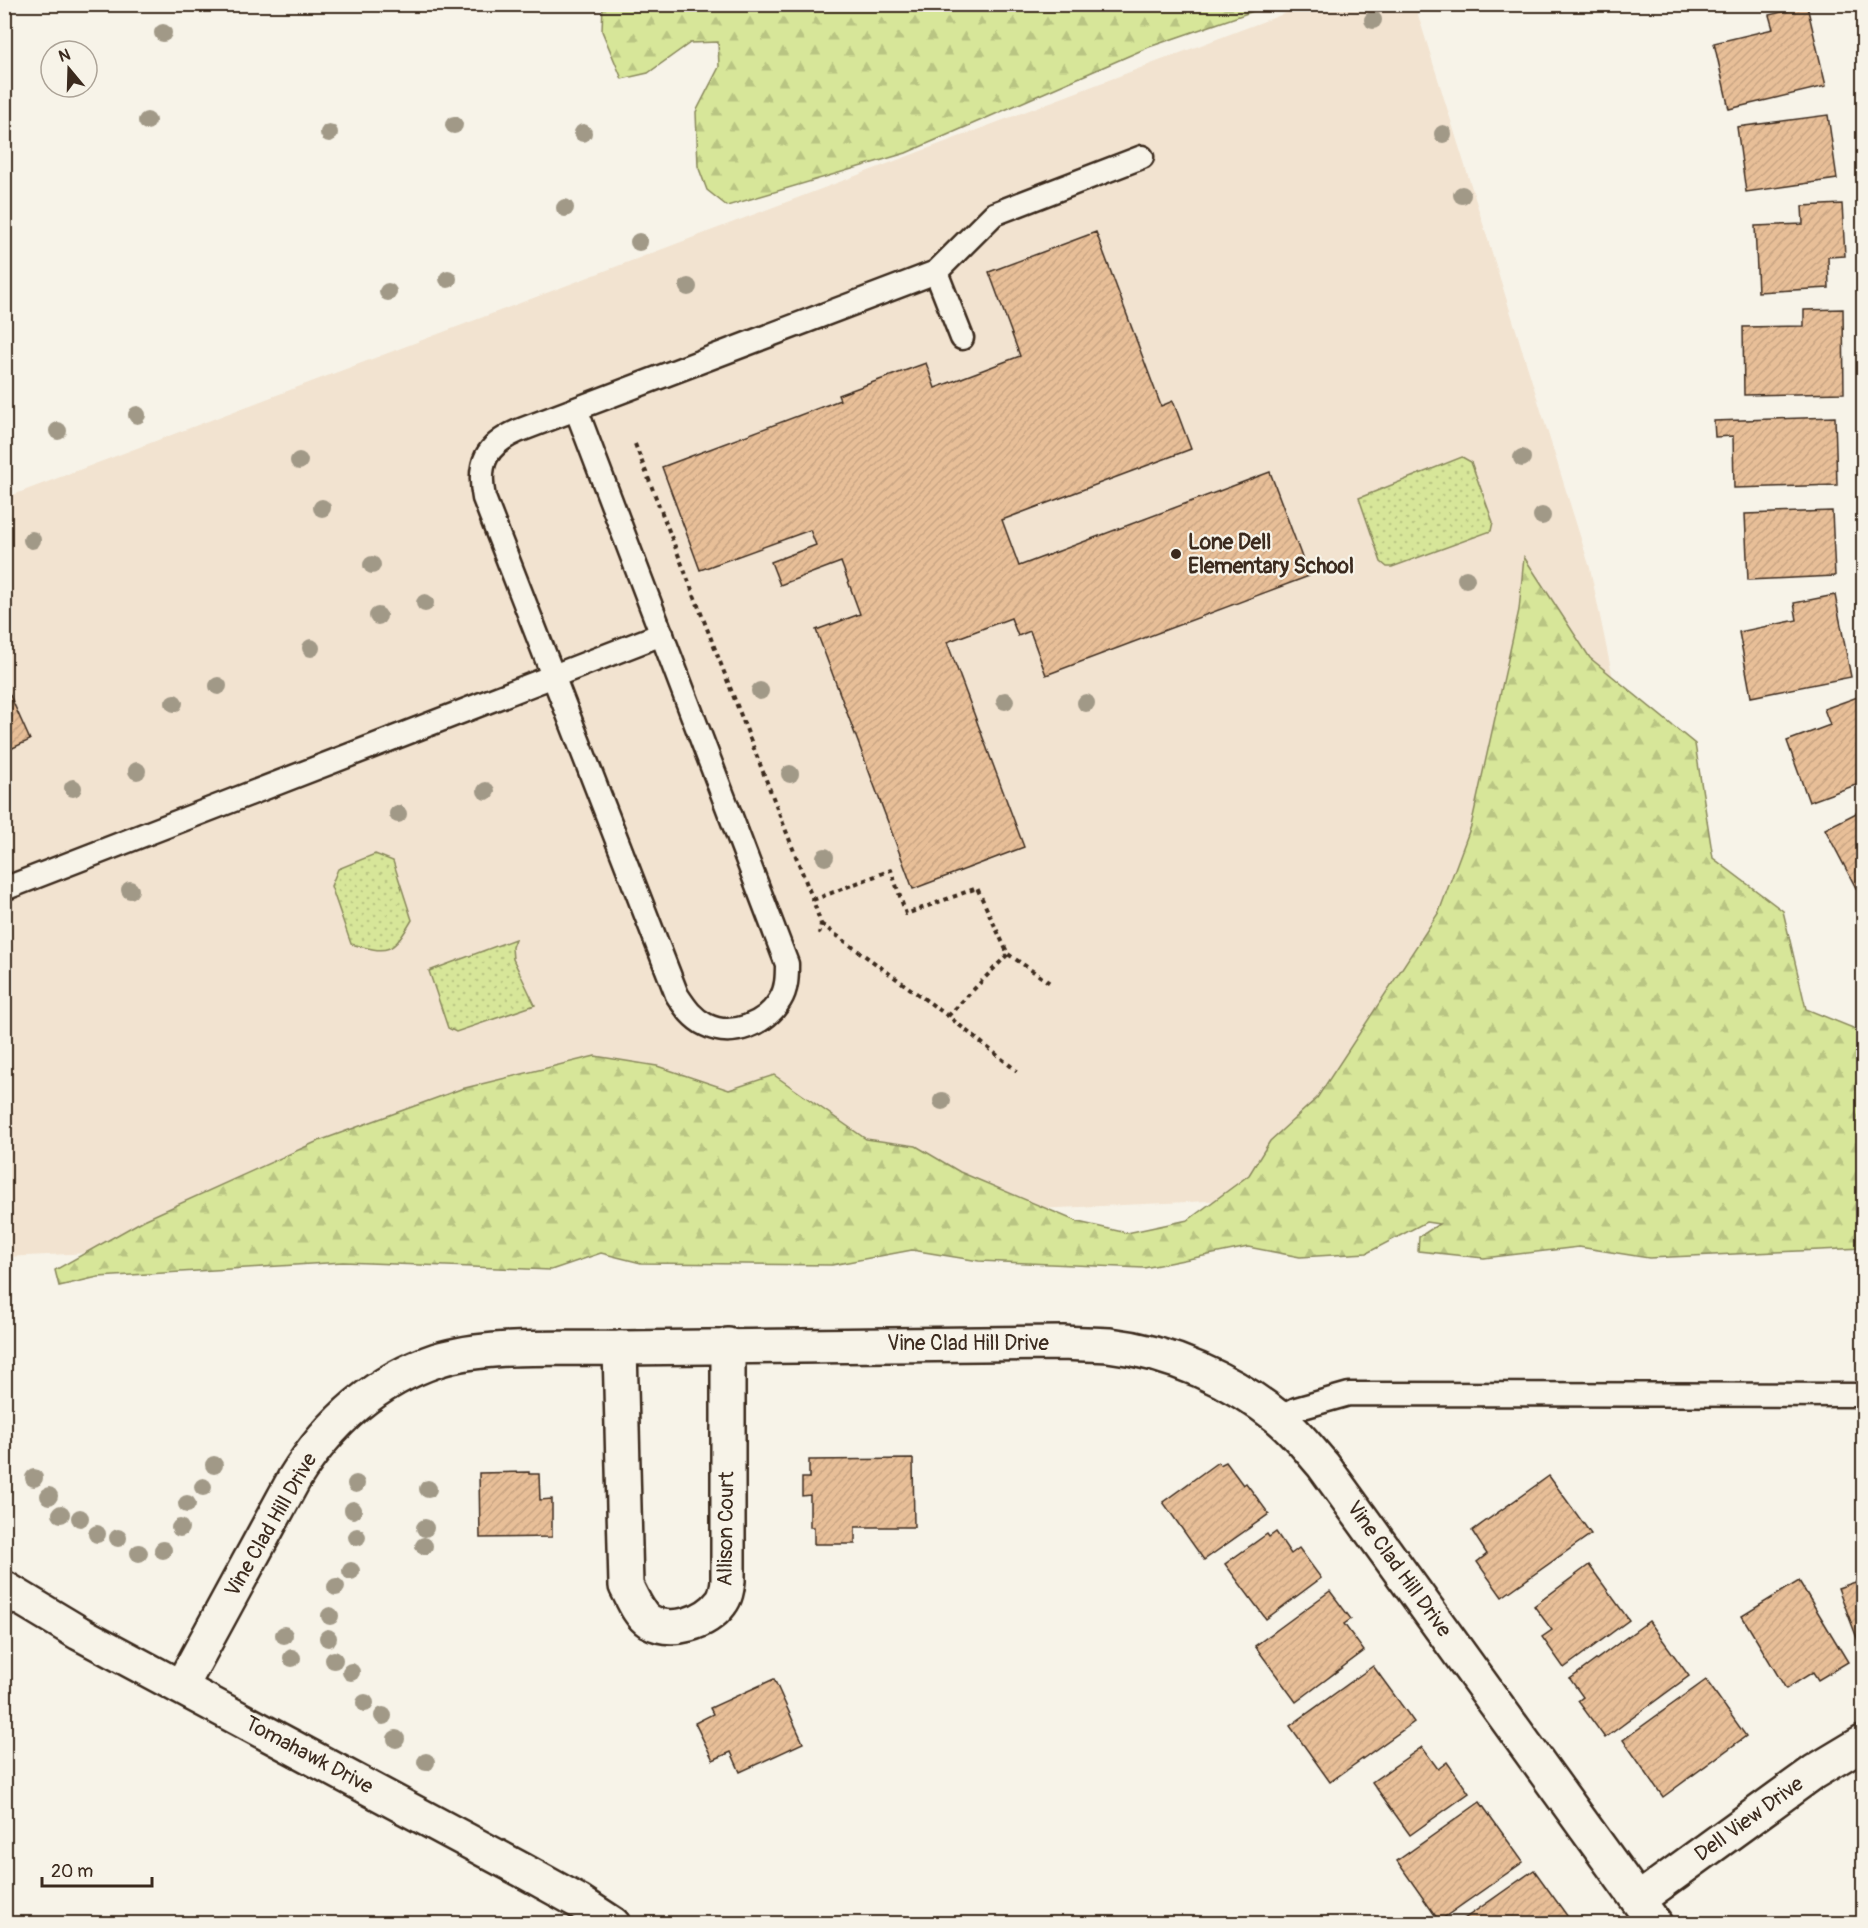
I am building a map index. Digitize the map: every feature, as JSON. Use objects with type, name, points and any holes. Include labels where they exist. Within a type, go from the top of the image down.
[{"type":"street","name":"Vine Clad Hill Drive","points":[[181,1687],[308,1456],[334,1425],[362,1400],[397,1377],[438,1360],[483,1350],[728,1345],[1063,1343],[1110,1345],[1149,1353],[1191,1367],[1241,1392],[1278,1418],[1298,1436],[1323,1465],[1647,1912]]},
{"type":"street","name":"Allison Court","points":[[621,1348],[626,1586],[635,1604],[648,1621],[670,1627],[690,1624],[710,1616],[723,1601],[728,1581],[728,1345]]},
{"type":"street","name":"Tomahawk Drive","points":[[4,1588],[79,1633],[522,1870],[613,1923]]},
{"type":"street","name":"Dell View Drive","points":[[1647,1912],[1814,1772],[1863,1742]]},
{"type":"lane","points":[[576,409],[788,964],[788,978],[781,999],[768,1016],[747,1027],[726,1030],[707,1026],[688,1012],[677,995],[484,498],[481,481],[483,465],[490,450],[502,438],[576,409],[936,272],[994,214],[1142,157]]},
{"type":"lane","points":[[936,272],[962,338]]},
{"type":"lane","points":[[4,889],[662,634]]},
{"type":"lane","points":[[1278,1418],[1296,1409],[1349,1394],[1863,1395]]},
{"type":"path","points":[[635,444],[813,900],[821,924],[819,934]]},
{"type":"path","points":[[813,900],[891,870],[906,914],[977,888],[1008,954],[1050,983]]},
{"type":"path","points":[[821,924],[948,1016],[1017,1071]]},
{"type":"path","points":[[948,1016],[1008,954]]},
{"type":"shaded area","points":[[1307,5],[1415,5],[1590,568],[1660,906],[1639,1181],[5,1257],[5,498]]},
{"type":"green space","points":[[603,4],[1271,5],[1149,47],[906,153],[727,206],[707,190],[698,166],[696,112],[719,67],[718,42],[690,43],[648,73],[622,79],[602,31]]},
{"type":"green space","points":[[1462,457],[1471,462],[1493,522],[1491,531],[1387,567],[1381,562],[1359,498]]},
{"type":"green space","points":[[1524,557],[1590,658],[1695,744],[1713,858],[1783,911],[1806,1009],[1863,1032],[1863,1248],[1649,1258],[1579,1247],[1484,1258],[1418,1251],[1419,1237],[1439,1224],[1426,1222],[1367,1253],[1300,1257],[1248,1247],[1144,1268],[979,1261],[912,1250],[832,1265],[641,1263],[601,1253],[551,1270],[343,1262],[98,1277],[59,1286],[55,1270],[144,1220],[316,1142],[461,1089],[595,1056],[657,1066],[729,1090],[774,1075],[866,1139],[916,1146],[960,1172],[1078,1222],[1127,1233],[1188,1220],[1249,1175],[1270,1141],[1317,1098],[1439,912],[1471,826],[1519,610]]},
{"type":"green space","points":[[375,854],[393,861],[412,920],[394,945],[382,950],[351,944],[331,886],[338,869]]},
{"type":"green space","points":[[515,939],[512,947],[513,959],[535,1005],[456,1032],[448,1028],[429,971]]},
{"type":"building","points":[[1706,4],[1728,4],[1708,10]]},
{"type":"building","points":[[1807,6],[1826,86],[1729,109],[1714,43],[1773,29],[1769,15]]},
{"type":"building","points":[[1828,115],[1837,179],[1746,192],[1737,127]]},
{"type":"building","points":[[1842,204],[1845,256],[1828,257],[1829,288],[1758,292],[1755,226],[1803,224],[1802,206]]},
{"type":"building","name":"Lone Dell Elementary School","points":[[1096,232],[1161,406],[1173,401],[1191,449],[1002,520],[1019,566],[1270,472],[1309,576],[1046,675],[1030,631],[1018,636],[1011,618],[947,642],[1024,847],[913,889],[816,630],[860,614],[841,562],[780,585],[771,562],[816,545],[810,530],[700,570],[662,467],[840,400],[838,395],[926,363],[935,388],[1020,356],[989,272]]},
{"type":"building","points":[[1843,309],[1844,393],[1744,395],[1743,327],[1804,326],[1804,310]]},
{"type":"building","points":[[1835,417],[1837,485],[1734,488],[1733,436],[1715,437],[1714,421]]},
{"type":"building","points":[[1832,511],[1835,576],[1748,580],[1745,514]]},
{"type":"building","points":[[1835,595],[1851,677],[1751,697],[1739,632],[1797,620],[1794,603]]},
{"type":"building","points":[[4,682],[30,740],[4,752]]},
{"type":"building","points":[[1863,695],[1864,782],[1809,802],[1787,741],[1830,725],[1824,709]]},
{"type":"building","points":[[1864,809],[1864,884],[1856,888],[1825,829]]},
{"type":"building","points":[[913,1459],[914,1527],[855,1527],[855,1544],[814,1544],[814,1527],[810,1527],[810,1495],[802,1496],[802,1478],[809,1478],[809,1460]]},
{"type":"building","points":[[1218,1462],[1220,1465],[1226,1462],[1243,1485],[1246,1483],[1269,1514],[1204,1560],[1163,1502]]},
{"type":"building","points":[[529,1472],[529,1474],[539,1474],[540,1500],[552,1499],[552,1537],[480,1538],[479,1473]]},
{"type":"building","points":[[1549,1476],[1591,1534],[1502,1597],[1477,1562],[1487,1554],[1472,1531]]},
{"type":"building","points":[[1276,1532],[1291,1554],[1299,1548],[1321,1578],[1266,1619],[1225,1564],[1267,1534],[1269,1537]]},
{"type":"building","points":[[1589,1565],[1629,1620],[1564,1668],[1542,1637],[1552,1630],[1534,1606]]},
{"type":"building","points":[[1864,1579],[1864,1654],[1863,1654],[1838,1588]]},
{"type":"building","points":[[1799,1581],[1848,1662],[1818,1680],[1813,1672],[1786,1689],[1742,1616]]},
{"type":"building","points":[[1330,1591],[1351,1619],[1344,1624],[1364,1651],[1296,1702],[1255,1646]]},
{"type":"building","points":[[1649,1621],[1689,1676],[1605,1738],[1578,1701],[1583,1697],[1570,1679]]},
{"type":"building","points":[[1373,1666],[1414,1722],[1330,1782],[1290,1726]]},
{"type":"building","points":[[774,1679],[803,1743],[740,1772],[731,1752],[713,1760],[695,1723],[713,1714],[710,1708]]},
{"type":"building","points":[[1706,1680],[1746,1736],[1663,1797],[1623,1740]]},
{"type":"building","points":[[1422,1747],[1438,1769],[1447,1762],[1469,1793],[1410,1835],[1372,1782]]},
{"type":"building","points":[[1480,1802],[1523,1862],[1439,1921],[1397,1861]]},
{"type":"building","points":[[1534,1870],[1573,1924],[1457,1924]]},
{"type":"place","name":"Lone Dell Elementary School","points":[[1176,554]]}]
